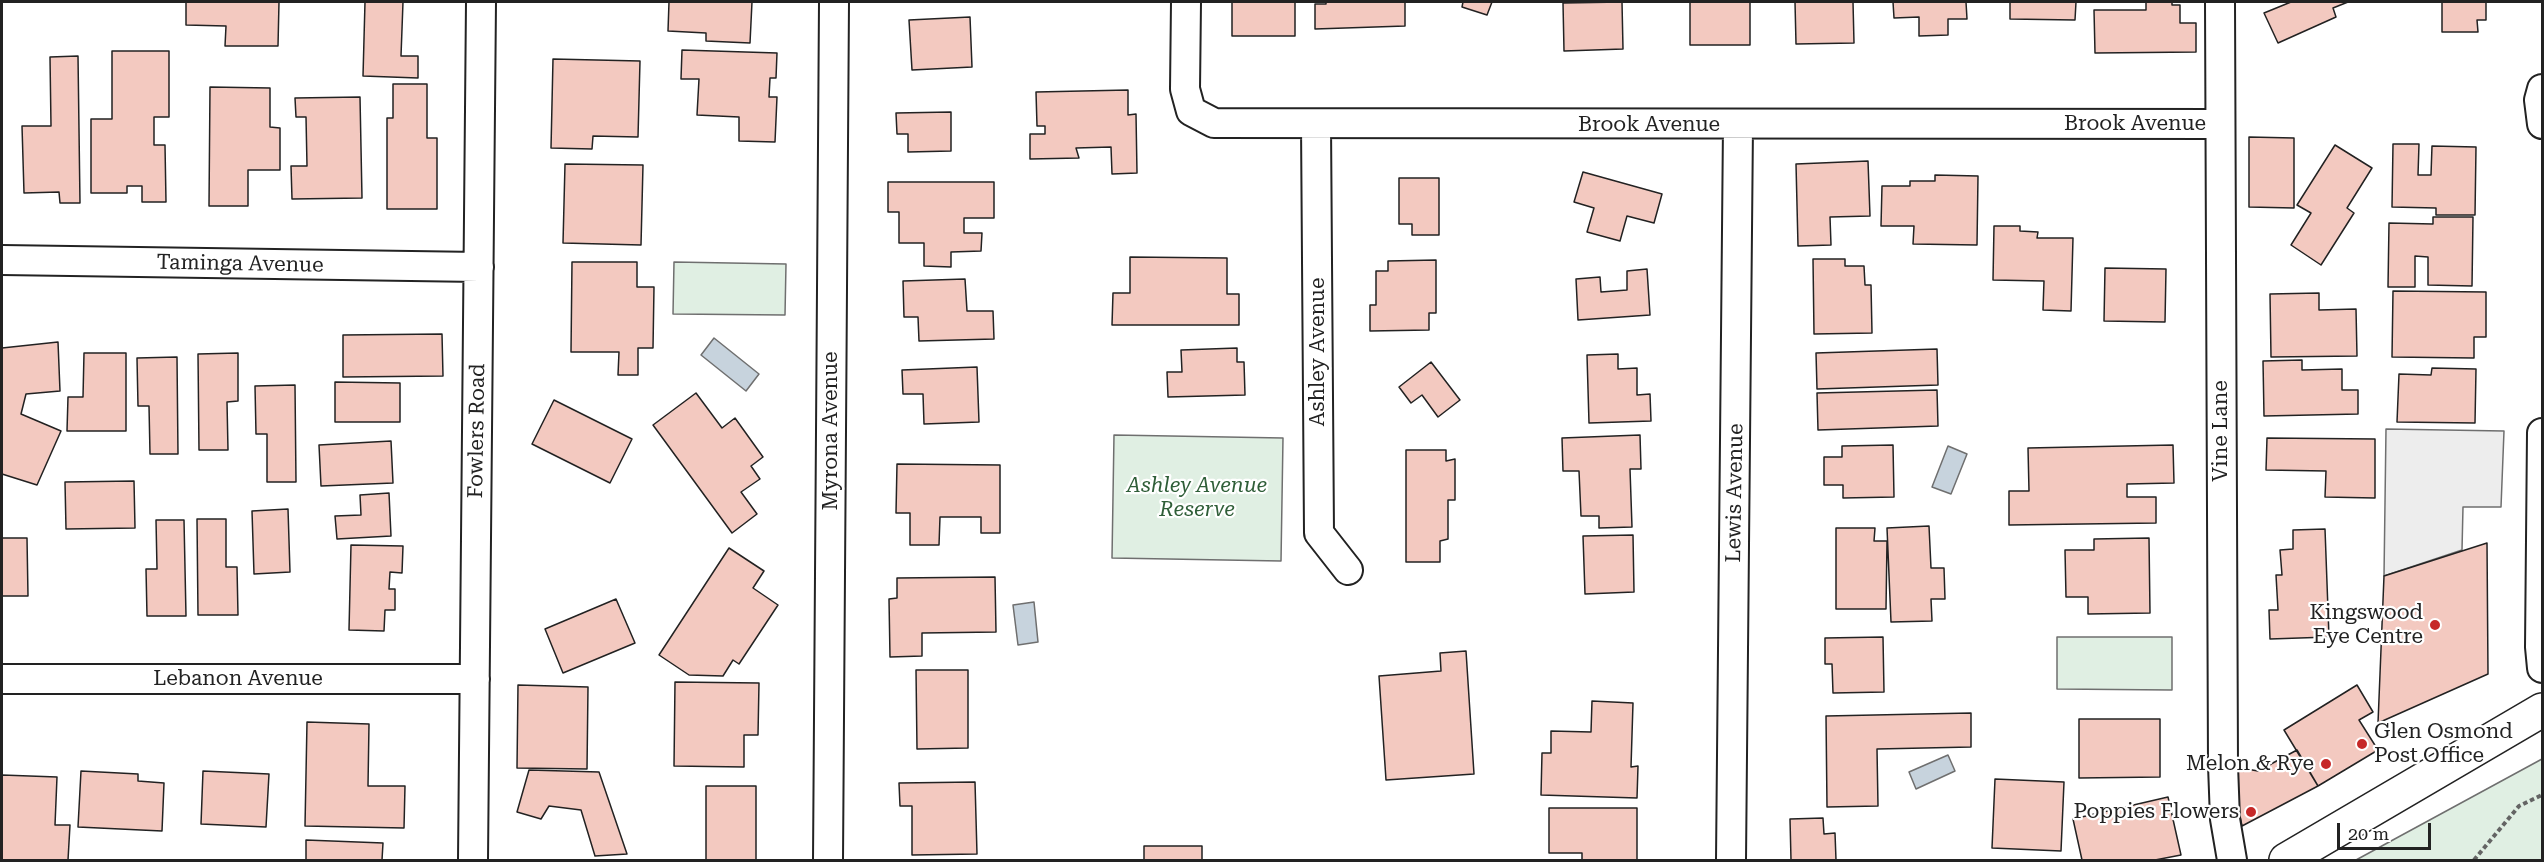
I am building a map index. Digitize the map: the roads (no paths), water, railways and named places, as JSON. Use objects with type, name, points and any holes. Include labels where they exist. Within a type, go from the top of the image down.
[{"type":"highway","points":[[2286,861],[2542,710]]},
{"type":"street","name":"Fowlers Road","points":[[473,861],[481,2]]},
{"type":"street","name":"Myrona Avenue","points":[[828,861],[834,2]]},
{"type":"street","name":"Brook Avenue","points":[[1186,2],[1185,89],[1191,111],[1214,123],[2220,124]]},
{"type":"street","name":"Vine Lane","points":[[2220,2],[2223,765],[2225,819],[2232,861]]},
{"type":"street","points":[[2542,89],[2539,100],[2542,123]]},
{"type":"street","name":"Ashley Avenue","points":[[1316,124],[1319,533],[1348,570]]},
{"type":"street","name":"Lewis Avenue","points":[[1731,861],[1738,124]]},
{"type":"street","name":"Taminga Avenue","points":[[2,260],[479,267]]},
{"type":"street","points":[[2542,433],[2540,647],[2542,668]]},
{"type":"street","name":"Lebanon Avenue","points":[[2,679],[475,679]]},
{"type":"place","name":"Kingswood Eye Centre","points":[[2435,625]]},
{"type":"place","name":"Glen Osmond Post Office","points":[[2362,744]]},
{"type":"place","name":"Melon & Rye","points":[[2326,764]]},
{"type":"place","name":"Poppies Flowers","points":[[2251,812]]},
{"type":"park label","name":"Ashley Avenue Reserve","points":[[1197,498]]}]
